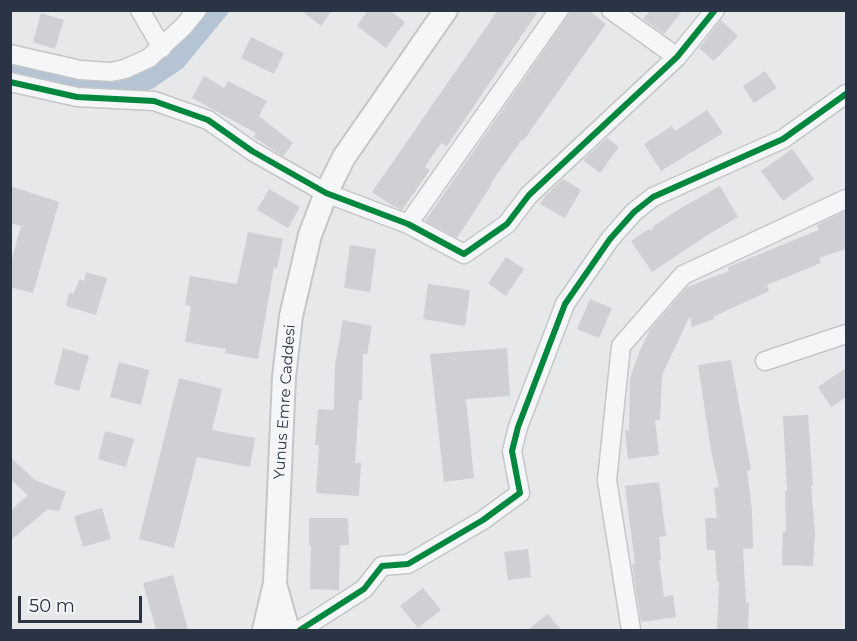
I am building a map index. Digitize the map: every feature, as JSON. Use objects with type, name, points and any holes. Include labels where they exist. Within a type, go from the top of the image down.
[{"type":"street","points":[[141,10],[162,48]]},
{"type":"street","points":[[10,54],[80,70],[111,72],[138,64],[162,48],[197,10]]},
{"type":"street","name":"Yunus Emre Caddesi","points":[[264,630],[275,583],[284,377],[291,316],[310,236],[326,193],[344,157],[446,10]]},
{"type":"street","points":[[408,224],[560,10]]},
{"type":"street","points":[[611,10],[677,57]]},
{"type":"street","points":[[10,82],[77,97],[154,101],[208,120],[252,151],[326,193],[408,224],[464,254],[507,224],[529,195],[677,57],[715,10]]},
{"type":"street","points":[[300,630],[364,590],[382,566],[408,564],[483,520],[520,493],[512,451],[518,427],[565,304],[610,239],[634,212],[653,197],[783,139],[846,94]]},
{"type":"street","points":[[631,630],[607,480],[621,346],[683,275],[846,200]]},
{"type":"street","points":[[765,361],[846,334]]},
{"type":"street","name":"Yunus Emre Caddesi","points":[[275,583],[288,630]]},
{"type":"water","points":[[208,11],[230,11],[183,68],[152,89],[135,93],[104,95],[11,75],[11,60],[64,73],[157,61],[194,29]]},
{"type":"building","points":[[301,10],[332,10],[321,26]]},
{"type":"building","points":[[368,10],[389,10],[405,22],[386,48],[357,26]]},
{"type":"building","points":[[498,10],[539,10],[447,146],[441,143],[425,167],[430,170],[402,210],[391,205],[372,192]]},
{"type":"building","points":[[572,10],[588,10],[606,24],[491,183],[457,238],[425,221]]},
{"type":"building","points":[[650,10],[683,10],[664,34],[643,19]]},
{"type":"building","points":[[41,13],[64,20],[55,49],[33,42]]},
{"type":"building","points":[[721,20],[738,36],[714,61],[699,48]]},
{"type":"building","points":[[251,37],[284,53],[274,74],[241,58]]},
{"type":"building","points":[[765,71],[777,88],[754,103],[743,86]]},
{"type":"building","points":[[204,76],[224,88],[228,81],[267,101],[259,116],[293,143],[283,156],[253,137],[256,133],[192,98]]},
{"type":"building","points":[[707,110],[723,133],[661,171],[644,144],[672,126],[675,131]]},
{"type":"building","points":[[607,138],[619,147],[600,173],[583,160]]},
{"type":"building","points":[[792,149],[814,179],[783,201],[761,171]]},
{"type":"building","points":[[563,179],[581,190],[565,218],[540,204]]},
{"type":"building","points":[[10,186],[59,202],[33,293],[10,287],[10,265],[21,226],[10,223]]},
{"type":"building","points":[[720,186],[738,217],[652,272],[631,241],[649,229],[651,231],[654,226],[681,208]]},
{"type":"building","points":[[269,189],[300,207],[288,228],[257,210]]},
{"type":"building","points":[[846,211],[846,249],[819,258],[821,263],[767,285],[769,291],[713,317],[714,319],[692,327],[690,316],[662,375],[660,420],[655,420],[659,455],[628,459],[625,430],[629,430],[630,378],[650,330],[687,287],[729,271],[728,267],[819,230],[817,225]]},
{"type":"building","points":[[248,232],[283,239],[277,268],[274,267],[258,359],[225,353],[226,349],[185,342],[191,306],[185,305],[190,276],[237,284]]},
{"type":"building","points":[[350,245],[376,249],[370,292],[344,288]]},
{"type":"building","points":[[506,257],[524,269],[506,296],[488,283]]},
{"type":"building","points":[[86,272],[107,278],[96,315],[66,306],[69,293],[73,294],[80,279],[84,281]]},
{"type":"building","points":[[428,284],[470,290],[465,326],[423,319]]},
{"type":"building","points":[[590,299],[612,308],[599,338],[577,329]]},
{"type":"building","points":[[343,320],[372,326],[367,354],[363,354],[362,400],[359,400],[355,463],[361,463],[359,496],[316,493],[319,445],[315,445],[318,409],[334,410],[335,365]]},
{"type":"building","points":[[63,348],[89,356],[79,391],[54,384]]},
{"type":"building","points":[[507,348],[510,396],[466,399],[474,478],[444,482],[430,354]]},
{"type":"building","points":[[731,360],[751,470],[747,471],[752,510],[753,548],[743,549],[746,603],[749,603],[748,630],[717,630],[719,582],[717,582],[715,550],[707,550],[705,518],[717,518],[714,488],[719,487],[698,365]]},
{"type":"building","points":[[119,362],[149,370],[141,405],[110,397]]},
{"type":"building","points":[[846,368],[846,397],[831,407],[818,387]]},
{"type":"building","points":[[179,378],[222,389],[212,430],[255,438],[250,467],[197,457],[174,548],[139,539]]},
{"type":"building","points":[[808,415],[815,533],[813,566],[782,565],[783,531],[786,532],[785,491],[787,491],[783,416]]},
{"type":"building","points":[[105,431],[134,439],[126,467],[98,459]]},
{"type":"building","points":[[10,457],[35,480],[66,492],[59,511],[48,509],[10,541],[10,511],[28,495],[10,479]]},
{"type":"building","points":[[659,482],[666,536],[659,537],[661,560],[659,560],[664,597],[673,595],[676,617],[641,622],[632,564],[635,564],[625,486]]},
{"type":"building","points":[[102,508],[111,539],[83,547],[74,516]]},
{"type":"building","points":[[309,518],[348,518],[349,545],[340,545],[339,590],[310,589]]},
{"type":"building","points":[[528,549],[531,577],[508,580],[504,552]]},
{"type":"building","points":[[173,575],[188,630],[156,630],[143,583]]},
{"type":"building","points":[[423,588],[441,610],[418,628],[400,606]]},
{"type":"building","points":[[548,614],[561,630],[528,630]]},
{"type":"cycle path","points":[[10,82],[77,97],[154,101],[208,120],[252,151],[326,193],[408,224],[464,254],[507,224],[529,195],[677,57],[715,10]]},
{"type":"cycle path","points":[[300,630],[364,589],[382,566],[408,564],[483,520],[520,493],[512,451],[518,427],[565,304],[610,239],[634,212],[653,197],[783,139],[846,94]]}]
